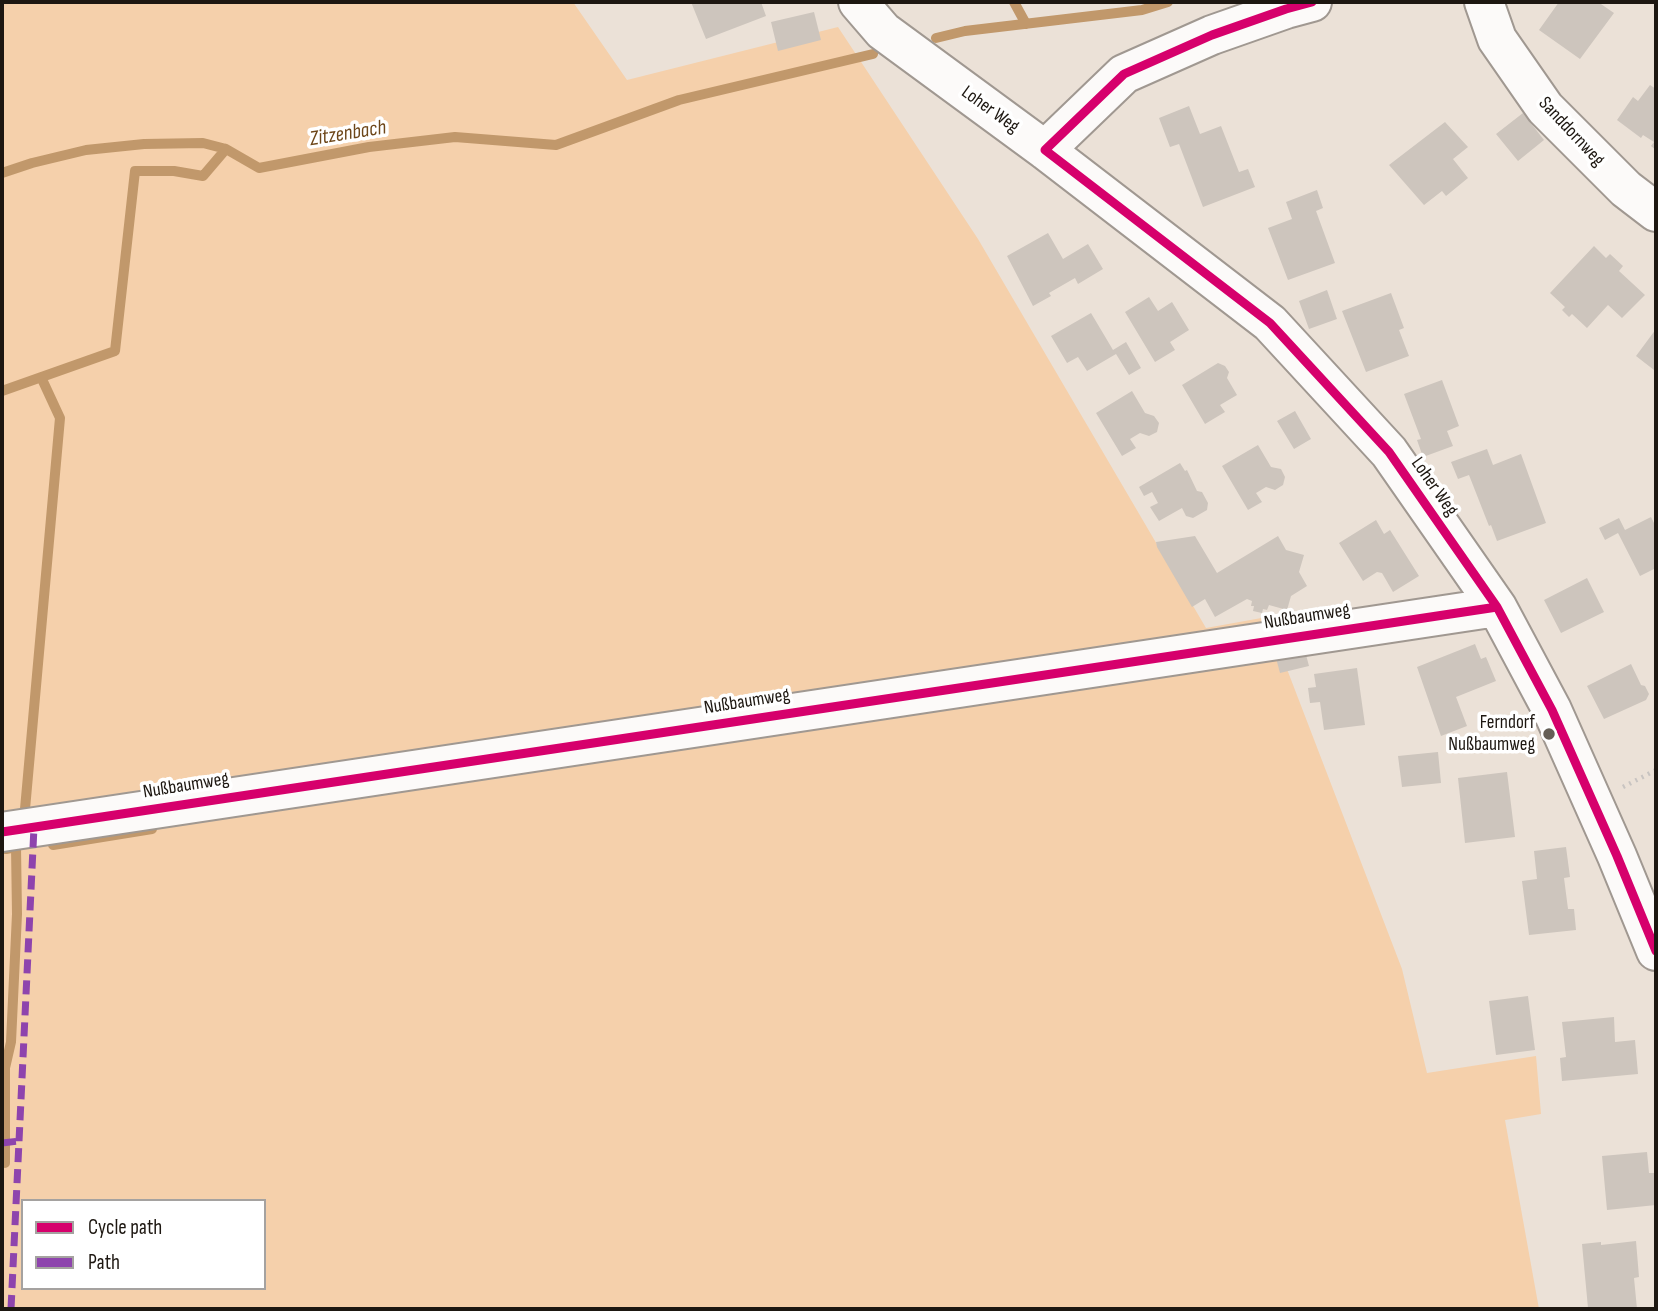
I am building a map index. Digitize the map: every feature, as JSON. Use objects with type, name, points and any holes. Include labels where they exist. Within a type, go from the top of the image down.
[{"type":"street","name":"Loher Weg","points":[[858,2],[883,31],[1045,150],[1270,323],[1389,452],[1497,607],[1552,710],[1656,951]]},
{"type":"street","points":[[1045,150],[1124,74],[1212,35],[1312,2]]},
{"type":"street","name":"Sanddornweg","points":[[1484,2],[1497,39],[1545,108],[1626,189],[1656,212]]},
{"type":"street","name":"Nußbaumweg","points":[[2,832],[1497,607]]},
{"type":"shaded area","points":[[2,2],[573,2],[627,80],[838,27],[978,239],[1206,628],[1267,617],[1402,969],[1427,1073],[1536,1056],[1541,1114],[1505,1120],[1539,1309],[2,1309]]},
{"type":"building","points":[[691,2],[761,2],[766,16],[706,39]]},
{"type":"building","points":[[1559,2],[1598,2],[1614,13],[1580,59],[1539,30]]},
{"type":"building","points":[[814,12],[821,40],[778,51],[771,22]]},
{"type":"building","points":[[1650,85],[1656,89],[1656,150],[1651,146],[1654,142],[1643,135],[1641,138],[1617,120],[1633,97],[1638,101]]},
{"type":"building","points":[[1189,106],[1200,134],[1221,126],[1239,172],[1248,169],[1255,187],[1203,207],[1179,144],[1170,147],[1159,118]]},
{"type":"building","points":[[1523,113],[1544,140],[1518,161],[1496,134]]},
{"type":"building","points":[[1445,122],[1468,147],[1453,159],[1468,178],[1446,196],[1442,191],[1424,205],[1389,165]]},
{"type":"building","points":[[1317,190],[1323,208],[1316,211],[1335,263],[1288,280],[1268,228],[1292,219],[1286,202]]},
{"type":"building","points":[[1048,233],[1063,259],[1088,244],[1103,269],[1078,284],[1075,278],[1033,306],[1007,256]]},
{"type":"building","points":[[1594,246],[1606,258],[1610,254],[1623,266],[1619,271],[1645,295],[1622,318],[1608,305],[1587,328],[1572,314],[1569,317],[1562,310],[1565,307],[1550,293]]},
{"type":"building","points":[[1327,290],[1337,319],[1309,329],[1299,301]]},
{"type":"building","points":[[1391,293],[1404,328],[1399,330],[1409,356],[1366,372],[1342,311]]},
{"type":"building","points":[[1149,297],[1158,311],[1172,302],[1189,330],[1170,342],[1175,350],[1155,362],[1125,312]]},
{"type":"building","points":[[1091,313],[1113,350],[1126,342],[1141,368],[1129,375],[1116,354],[1087,371],[1078,357],[1067,363],[1051,336]]},
{"type":"building","points":[[1656,329],[1656,367],[1654,370],[1636,356]]},
{"type":"building","points":[[1218,363],[1225,366],[1229,372],[1227,378],[1237,395],[1220,405],[1225,412],[1205,424],[1182,385]]},
{"type":"building","points":[[1442,380],[1459,426],[1447,431],[1453,446],[1423,457],[1417,440],[1421,439],[1404,394]]},
{"type":"building","points":[[1132,391],[1145,413],[1154,416],[1159,423],[1157,432],[1149,436],[1140,433],[1130,439],[1136,448],[1122,456],[1096,413]]},
{"type":"building","points":[[1295,411],[1311,439],[1294,449],[1277,421]]},
{"type":"building","points":[[1258,445],[1271,467],[1281,469],[1285,477],[1283,485],[1275,490],[1266,487],[1256,493],[1262,502],[1248,510],[1222,466]]},
{"type":"building","points":[[1487,449],[1493,465],[1521,454],[1546,523],[1497,541],[1469,475],[1458,479],[1451,462]]},
{"type":"building","points":[[1180,463],[1185,471],[1187,470],[1197,491],[1202,492],[1208,503],[1207,510],[1193,518],[1186,516],[1182,508],[1159,521],[1150,507],[1158,503],[1152,492],[1144,496],[1139,487]]},
{"type":"building","points":[[1651,517],[1656,527],[1656,568],[1640,576],[1618,533],[1605,540],[1599,528],[1619,518],[1625,530]]},
{"type":"building","points":[[1376,520],[1384,534],[1390,530],[1419,576],[1393,592],[1382,573],[1377,572],[1363,581],[1339,543]]},
{"type":"building","points":[[1195,536],[1217,573],[1278,536],[1286,550],[1304,555],[1299,572],[1307,586],[1291,596],[1287,610],[1269,605],[1262,613],[1253,611],[1252,601],[1247,599],[1215,617],[1205,599],[1192,607],[1156,542]]},
{"type":"building","points":[[1587,578],[1604,612],[1561,633],[1544,600]]},
{"type":"building","points":[[1475,644],[1481,659],[1486,657],[1496,681],[1456,697],[1467,726],[1441,736],[1417,667]]},
{"type":"building","points":[[1305,651],[1309,666],[1280,673],[1276,658]]},
{"type":"building","points":[[1631,664],[1641,685],[1645,686],[1649,694],[1646,700],[1604,719],[1587,686]]},
{"type":"building","points":[[1357,668],[1365,725],[1324,730],[1320,702],[1310,703],[1308,688],[1316,687],[1314,674]]},
{"type":"building","points":[[1438,752],[1441,783],[1402,787],[1398,756]]},
{"type":"building","points":[[1507,772],[1515,837],[1465,843],[1458,778]]},
{"type":"building","points":[[1566,847],[1570,877],[1564,878],[1568,909],[1574,909],[1576,930],[1529,935],[1522,881],[1537,879],[1534,851]]},
{"type":"building","points":[[1528,996],[1535,1050],[1496,1055],[1489,1001]]},
{"type":"building","points":[[1614,1017],[1615,1042],[1635,1040],[1638,1074],[1562,1081],[1560,1058],[1566,1057],[1562,1022]]},
{"type":"building","points":[[1647,1152],[1649,1173],[1654,1173],[1656,1205],[1607,1210],[1602,1156]]},
{"type":"building","points":[[1636,1241],[1639,1277],[1634,1278],[1637,1309],[1588,1308],[1582,1244]]},
{"type":"waterway","points":[[1014,2],[1026,24]]},
{"type":"waterway","name":"Zitzenbach","points":[[936,38],[965,31],[1142,10],[1168,2]]},
{"type":"waterway","name":"Zitzenbach","points":[[2,391],[115,351],[135,171],[174,171],[203,176],[226,149],[259,168],[369,147],[455,137],[556,145],[679,100],[873,54]]},
{"type":"waterway","points":[[2,173],[86,150],[144,144],[203,143],[226,149]]},
{"type":"waterway","points":[[25,809],[60,418],[41,377]]},
{"type":"waterway","points":[[53,845],[152,829]]},
{"type":"waterway","points":[[5,1163],[5,1068],[11,1042],[17,914],[16,847],[6,849]]},
{"type":"marked path","points":[[11,1309],[34,827]]},
{"type":"marked path","points":[[2,1143],[19,1141]]},
{"type":"cycle path","points":[[1312,2],[1212,35],[1124,74],[1045,150],[1270,323],[1389,452],[1497,607],[1552,710],[1656,951]]},
{"type":"cycle path","points":[[2,832],[1497,607]]},
{"type":"place","name":"Ferndorf Nußbaumweg","points":[[1549,734]]}]
